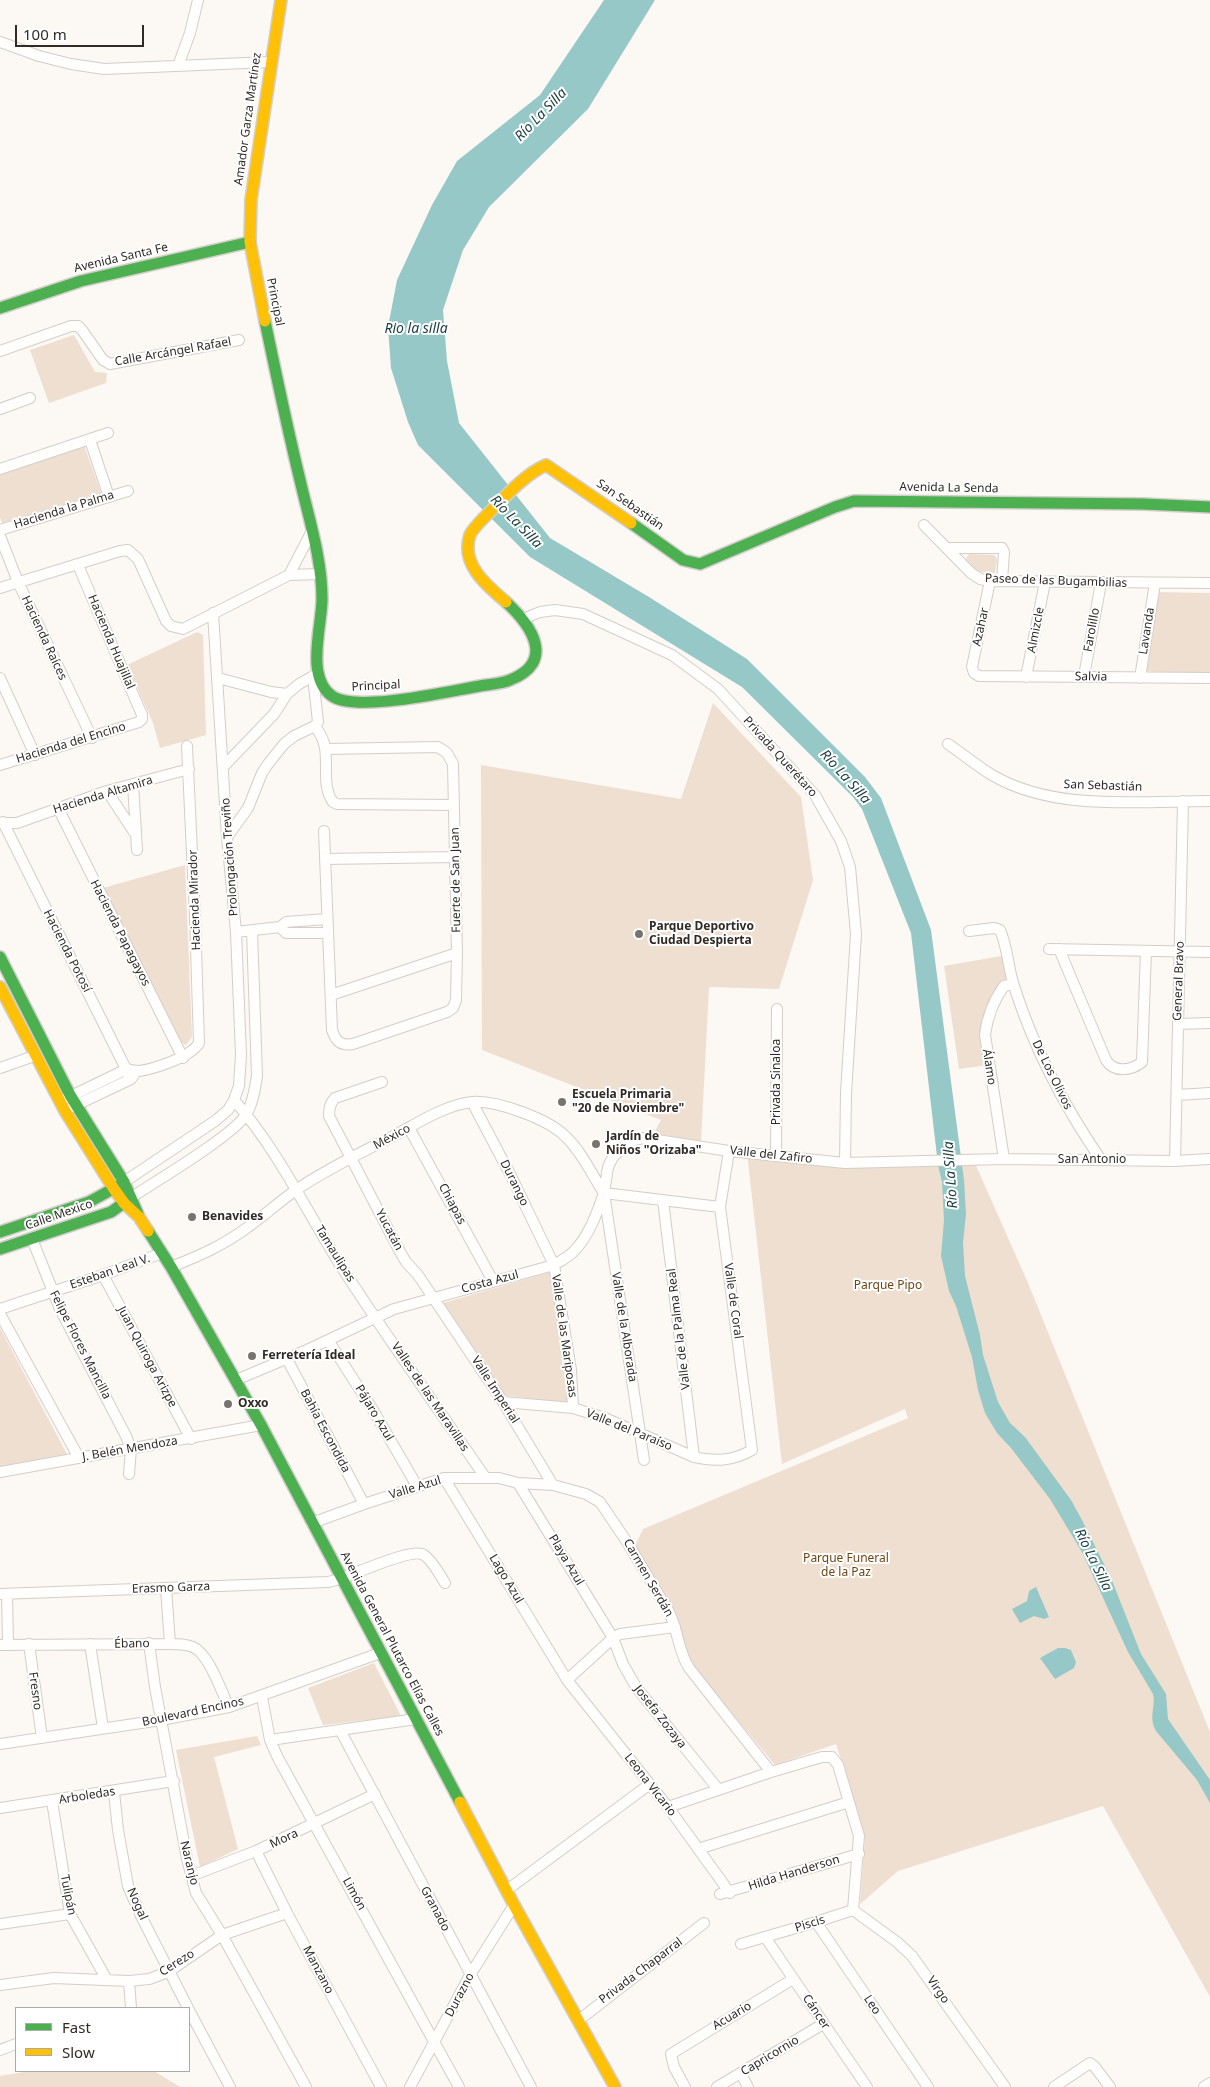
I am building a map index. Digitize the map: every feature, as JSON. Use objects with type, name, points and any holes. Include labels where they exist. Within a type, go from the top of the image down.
[{"type":"street","points":[[178,66],[190,33],[198,0]]},
{"type":"street","name":"Amador Garza Martínez","points":[[250,242],[250,200],[281,0]]},
{"type":"street","points":[[0,42],[39,56],[71,64],[104,69],[270,62]]},
{"type":"street","name":"Avenida Santa Fe","points":[[0,308],[81,281],[250,242]]},
{"type":"street","name":"Principal","points":[[250,242],[280,396],[312,530],[320,574],[322,599],[315,675],[331,696],[341,701],[356,703],[404,699],[509,681],[526,672],[533,665],[537,654],[535,638],[523,619],[484,584],[474,570],[468,552],[470,534],[512,490],[542,467]]},
{"type":"street","name":"Calle Arcángel Rafael","points":[[0,351],[72,326],[78,326],[106,363],[110,364],[239,340]]},
{"type":"street","points":[[0,409],[30,398]]},
{"type":"street","points":[[0,469],[108,433]]},
{"type":"street","points":[[90,440],[109,497]]},
{"type":"street","name":"San Sebastián","points":[[542,467],[575,483],[683,560],[689,563],[700,564]]},
{"type":"street","name":"Hacienda la Palma","points":[[0,530],[128,490]]},
{"type":"street","name":"Avenida La Senda","points":[[700,564],[835,507],[854,501],[1143,504],[1210,507]]},
{"type":"street","name":"Paseo de las Bugambilias","points":[[924,525],[971,573],[980,579],[990,581],[1100,583],[1210,583]]},
{"type":"street","points":[[289,576],[312,530]]},
{"type":"street","name":"Hacienda Raíces","points":[[0,536],[18,582],[92,738]]},
{"type":"street","points":[[946,548],[1002,548],[1004,552],[1002,581]]},
{"type":"street","points":[[0,588],[128,550],[138,559],[166,621],[171,626],[183,629],[289,576],[320,574]]},
{"type":"street","name":"Hacienda Huajillal","points":[[78,565],[142,715],[142,719]]},
{"type":"street","name":"Azahar","points":[[974,672],[972,666],[990,581]]},
{"type":"street","name":"Almizcle","points":[[1026,677],[1045,582]]},
{"type":"street","name":"Farolillo","points":[[1084,676],[1100,583]]},
{"type":"street","name":"Lavanda","points":[[1140,678],[1155,583]]},
{"type":"street","name":"Privada Querétaro","points":[[523,619],[540,612],[555,610],[582,614],[672,655],[718,689],[815,795],[841,841],[850,868],[856,934],[846,1093],[844,1163]]},
{"type":"street","name":"Prolongación Treviño","points":[[124,1182],[216,1121],[228,1110],[239,1086],[241,1055],[236,932],[227,837],[213,614]]},
{"type":"street","name":"Salvia","points":[[974,672],[979,676],[1210,678]]},
{"type":"street","points":[[223,767],[274,714],[287,694],[315,675],[319,717],[315,726],[294,736],[284,744],[268,764],[262,773],[248,808],[227,837]]},
{"type":"street","points":[[0,678],[35,755]]},
{"type":"street","points":[[218,678],[271,692],[287,694]]},
{"type":"street","name":"Hacienda del Encino","points":[[0,765],[92,738],[142,719]]},
{"type":"street","points":[[315,726],[326,750],[328,792],[332,802],[337,804],[454,805]]},
{"type":"street","name":"San Sebastián","points":[[948,744],[993,775],[1049,797],[1092,801],[1210,801]]},
{"type":"street","name":"Hacienda Mirador","points":[[187,746],[200,1036],[196,1048],[187,1055]]},
{"type":"street","name":"Fuerte de San Juan","points":[[326,750],[438,747],[447,753],[453,764],[454,805],[457,953],[456,1000],[453,1008],[447,1012],[353,1044],[344,1045],[338,1042],[332,1030],[331,995]]},
{"type":"street","name":"Hacienda Altamira","points":[[1,823],[17,822],[107,791],[189,769]]},
{"type":"street","points":[[133,784],[137,850]]},
{"type":"street","points":[[107,791],[135,834]]},
{"type":"street","name":"General Bravo","points":[[1176,1161],[1184,801]]},
{"type":"street","name":"Hacienda Papagayos","points":[[58,808],[187,1055]]},
{"type":"street","points":[[4,834],[17,822]]},
{"type":"street","name":"Hacienda Potosí","points":[[1,823],[4,834],[132,1073]]},
{"type":"street","points":[[324,831],[331,995],[457,953]]},
{"type":"street","points":[[325,859],[455,857]]},
{"type":"street","points":[[236,932],[280,927],[286,922],[327,919]]},
{"type":"street","points":[[280,927],[286,933],[328,933]]},
{"type":"street","name":"De Los Olivos","points":[[969,931],[994,928],[1000,930],[1013,984],[1052,1080],[1082,1132],[1101,1160]]},
{"type":"street","name":"Prolongación Treviño","points":[[128,1200],[225,1135],[247,1114],[255,1094],[257,1076],[252,930]]},
{"type":"street","points":[[1146,951],[1142,1062],[1131,1068],[1115,1069],[1106,1060],[1054,949],[1210,952]]},
{"type":"street","name":"Avenida General Plutarco Elías Calles","points":[[0,957],[73,1100],[124,1182],[128,1200]]},
{"type":"street","name":"Álamo","points":[[1004,1159],[985,1036],[987,1024],[998,994],[1004,986],[1013,984]]},
{"type":"street","name":"Avenida General Plutarco Elías Calles","points":[[0,987],[3,1001],[62,1107],[114,1189],[128,1200],[171,1267],[236,1380],[514,1905],[615,2087]]},
{"type":"street","points":[[3,1001],[20,996]]},
{"type":"street","name":"Privada Sinaloa","points":[[776,1156],[777,1009]]},
{"type":"street","points":[[1178,1024],[1210,1023]]},
{"type":"street","points":[[62,1107],[132,1073],[187,1055]]},
{"type":"street","points":[[0,1068],[34,1056]]},
{"type":"street","name":"Yucatán","points":[[382,1082],[335,1098],[331,1102],[329,1116],[399,1250],[433,1297]]},
{"type":"street","points":[[1177,1095],[1210,1093]]},
{"type":"street","points":[[234,1100],[247,1114],[297,1190]]},
{"type":"street","name":"México","points":[[171,1267],[209,1252],[228,1241],[297,1190],[351,1158],[439,1112],[472,1102],[492,1103],[548,1124],[565,1135],[578,1150],[604,1194]]},
{"type":"street","name":"Durango","points":[[472,1102],[511,1176],[554,1265]]},
{"type":"street","name":"Chiapas","points":[[409,1128],[493,1281]]},
{"type":"street","name":"Valle del Zafiro","points":[[604,1194],[608,1167],[613,1157],[624,1146],[634,1140],[644,1138],[729,1151],[844,1163],[974,1161]]},
{"type":"street","name":"Valle de Coral","points":[[729,1151],[720,1207],[752,1450]]},
{"type":"street","name":"San Antonio","points":[[974,1161],[1004,1159],[1176,1161],[1210,1159]]},
{"type":"street","points":[[588,1168],[608,1167]]},
{"type":"street","name":"Calle Mexico","points":[[0,1232],[89,1202],[124,1182]]},
{"type":"street","name":"Tamaulipas","points":[[297,1190],[339,1262],[375,1317]]},
{"type":"street","points":[[604,1194],[720,1207]]},
{"type":"street","name":"Costa Azul","points":[[236,1380],[287,1359],[375,1317],[433,1297],[554,1265],[573,1252],[584,1238],[599,1209],[604,1194]]},
{"type":"street","name":"Valle de la Alborada","points":[[604,1194],[644,1460]]},
{"type":"street","name":"Calle Mexico","points":[[0,1250],[97,1217],[128,1200]]},
{"type":"street","name":"Valle de la Palma Real","points":[[663,1200],[694,1457]]},
{"type":"street","name":"Felipe Flores Mancilla","points":[[32,1239],[52,1292],[122,1425],[131,1449]]},
{"type":"street","name":"Esteban Leal V.","points":[[0,1309],[103,1275],[162,1253]]},
{"type":"street","name":"Valle de las Mariposas","points":[[554,1265],[570,1370],[573,1408]]},
{"type":"street","name":"Juan Quiroga Arizpe","points":[[103,1275],[191,1439]]},
{"type":"street","name":"Valle Imperial","points":[[433,1297],[503,1402],[553,1485]]},
{"type":"street","points":[[0,1314],[79,1458]]},
{"type":"street","name":"Valles de las Maravillas","points":[[375,1317],[485,1478]]},
{"type":"street","name":"Pájaro Azul","points":[[328,1340],[373,1410],[418,1486]]},
{"type":"street","name":"Bahía Escondida","points":[[287,1359],[364,1504]]},
{"type":"street","name":"Valle del Paraíso","points":[[503,1402],[573,1408],[605,1418],[694,1457],[718,1461],[735,1458],[752,1450]]},
{"type":"street","name":"J. Belén Mendoza","points":[[0,1472],[261,1425]]},
{"type":"street","points":[[129,1474],[131,1449]]},
{"type":"street","name":"Valle Azul","points":[[312,1523],[444,1478],[499,1478],[518,1483],[553,1485]]},
{"type":"street","name":"Lago Azul","points":[[444,1478],[567,1680]]},
{"type":"street","name":"Playa Azul","points":[[518,1483],[613,1638]]},
{"type":"street","name":"Carmen Serdán","points":[[553,1485],[586,1494],[600,1502],[627,1542],[669,1612],[680,1649],[689,1668],[771,1772]]},
{"type":"street","name":"Erasmo Garza","points":[[4,1594],[316,1583],[341,1579],[405,1555],[416,1553],[427,1558],[445,1583]]},
{"type":"street","points":[[166,1588],[170,1644]]},
{"type":"street","points":[[4,1594],[4,1644]]},
{"type":"street","points":[[567,1680],[613,1638],[624,1633],[675,1627]]},
{"type":"street","name":"Josefa Zozaya","points":[[613,1638],[623,1664],[636,1687],[718,1789]]},
{"type":"street","name":"Ébano","points":[[4,1644],[149,1643],[193,1647],[206,1660],[229,1707]]},
{"type":"street","name":"Naranjo","points":[[149,1643],[161,1720],[191,1876],[196,1892],[222,1935],[306,2087]]},
{"type":"street","name":"Fresno","points":[[29,1644],[42,1738]]},
{"type":"street","points":[[90,1644],[103,1728]]},
{"type":"street","name":"Boulevard Encinos","points":[[0,1744],[161,1720],[229,1707],[380,1653]]},
{"type":"street","name":"Leona Vicario","points":[[567,1680],[668,1807],[698,1849],[725,1893]]},
{"type":"street","name":"Limón","points":[[262,1696],[270,1740],[278,1758],[459,2087]]},
{"type":"street","points":[[270,1740],[416,1719]]},
{"type":"street","name":"Granado","points":[[340,1730],[531,2087]]},
{"type":"street","points":[[668,1807],[771,1772],[822,1757],[832,1757],[838,1764],[857,1830],[859,1854],[853,1910]]},
{"type":"street","name":"Arboledas","points":[[0,1808],[114,1792],[174,1781]]},
{"type":"street","points":[[507,1890],[650,1784]]},
{"type":"street","name":"Nogal","points":[[114,1792],[118,1830],[128,1886],[168,1972],[187,2007]]},
{"type":"street","name":"Mora","points":[[191,1876],[256,1852],[375,1794]]},
{"type":"street","name":"Tulipán","points":[[52,1801],[70,1914],[108,1980]]},
{"type":"street","points":[[698,1849],[849,1802]]},
{"type":"street","name":"Manzano","points":[[256,1852],[381,2087]]},
{"type":"street","name":"Hilda Handerson","points":[[725,1893],[859,1854]]},
{"type":"street","name":"Durazno","points":[[410,2087],[470,1975],[514,1905]]},
{"type":"street","name":"Piscis","points":[[741,1944],[853,1910]]},
{"type":"street","name":"Virgo","points":[[853,1910],[897,1942],[912,1956],[1006,2087]]},
{"type":"street","name":"Cerezo","points":[[0,1986],[54,1978],[129,1981],[149,1979],[168,1972],[222,1935],[287,1913]]},
{"type":"street","points":[[0,1924],[70,1914]]},
{"type":"street","name":"Leo","points":[[816,1922],[928,2087]]},
{"type":"street","name":"Privada Chaparral","points":[[578,2020],[704,1923]]},
{"type":"street","name":"Cáncer","points":[[766,1937],[867,2087]]},
{"type":"street","name":"Acuario","points":[[685,2087],[674,2067],[671,2054],[793,1978]]},
{"type":"street","points":[[129,1981],[132,2007]]},
{"type":"street","name":"Nogal","points":[[190,2013],[230,2087]]},
{"type":"street","name":"Capricornio","points":[[717,2087],[823,2024]]},
{"type":"street","points":[[0,2050],[15,2044]]},
{"type":"street","points":[[1054,2087],[1090,2063],[1110,2087]]},
{"type":"street","points":[[741,2074],[748,2087]]},
{"type":"street","points":[[1204,2087],[1210,2083]]},
{"type":"green space","points":[[74,335],[95,372],[107,373],[106,383],[49,403],[30,350]]},
{"type":"green space","points":[[84,445],[101,493],[2,523],[0,517],[0,475]]},
{"type":"green space","points":[[969,554],[994,555],[997,559],[995,573],[978,572],[966,559]]},
{"type":"green space","points":[[1156,592],[1210,593],[1210,674],[1145,671]]},
{"type":"green space","points":[[197,632],[203,635],[206,735],[160,748],[153,723],[127,665]]},
{"type":"green space","name":"Parque Deportivo Ciudad Despierta","points":[[713,703],[801,797],[813,880],[779,989],[709,987],[701,1142],[654,1133],[661,1120],[482,1050],[481,765],[681,799]]},
{"type":"green space","points":[[185,865],[192,1037],[186,1045],[179,1041],[103,888]]},
{"type":"green space","points":[[1007,955],[1013,984],[1004,986],[987,1024],[988,1065],[959,1069],[944,966]]},
{"type":"green space","points":[[747,1153],[857,1163],[974,1161],[1028,1283],[1210,1732],[1210,1997],[1103,1806],[898,1871],[860,1904],[865,1836],[836,1744],[775,1765],[689,1661],[678,1618],[634,1548],[643,1529],[908,1418],[905,1409],[782,1464]]},
{"type":"green space","points":[[551,1272],[568,1403],[502,1395],[443,1303]]},
{"type":"green space","points":[[0,1328],[68,1456],[0,1468]]},
{"type":"green space","points":[[374,1663],[401,1716],[323,1725],[308,1688]]},
{"type":"green space","points":[[257,1736],[261,1745],[214,1757],[238,1849],[200,1867],[176,1750]]},
{"type":"green space","points":[[24,2072],[156,2072],[180,2087],[0,2087],[0,2076]]},
{"type":"water","points":[[604,0],[655,0],[588,109],[489,207],[463,250],[443,310],[447,361],[459,423],[550,538],[649,597],[747,659],[865,777],[881,798],[931,930],[964,1180],[966,1214],[963,1243],[965,1276],[980,1335],[983,1355],[998,1402],[1010,1423],[1025,1437],[1071,1500],[1082,1520],[1111,1578],[1141,1654],[1166,1694],[1168,1719],[1210,1780],[1210,1803],[1197,1780],[1156,1731],[1152,1716],[1153,1694],[1128,1652],[1082,1552],[1050,1499],[1011,1448],[997,1433],[985,1413],[978,1390],[972,1357],[956,1306],[949,1291],[941,1256],[944,1220],[942,1182],[938,1165],[911,933],[862,809],[853,797],[742,687],[530,557],[418,445],[408,422],[391,368],[388,327],[397,280],[432,205],[457,161],[540,95]]},
{"type":"water","points":[[1036,1587],[1049,1617],[1044,1619],[1034,1616],[1020,1623],[1012,1609],[1027,1601],[1029,1591]]},
{"type":"water","points":[[1058,1648],[1071,1650],[1076,1662],[1074,1668],[1055,1679],[1040,1658]]},
{"type":"traffic: fast","points":[[0,308],[81,281],[250,242]]},
{"type":"traffic: fast","points":[[265,321],[320,569],[322,599],[317,664],[319,677],[324,687],[332,696],[344,701],[381,702],[426,696],[510,680],[524,672],[532,664],[536,654],[531,632],[506,602]]},
{"type":"traffic: fast","points":[[631,523],[683,560],[700,564],[835,507],[854,501],[1143,504],[1210,507]]},
{"type":"traffic: fast","points":[[0,957],[70,1095],[124,1182],[138,1214]]},
{"type":"traffic: fast","points":[[0,1232],[89,1202],[120,1185]]},
{"type":"traffic: fast","points":[[0,1249],[111,1212],[131,1198]]},
{"type":"traffic: fast","points":[[148,1231],[171,1267],[261,1425],[460,1802]]},
{"type":"traffic: slow","points":[[265,321],[250,242],[251,200],[281,0]]},
{"type":"traffic: slow","points":[[506,602],[491,589],[472,565],[468,546],[470,535],[478,524],[520,482],[533,472],[546,465],[631,523]]},
{"type":"traffic: slow","points":[[0,987],[65,1111],[114,1189],[124,1203],[139,1217],[148,1231]]},
{"type":"traffic: slow","points":[[460,1802],[514,1905],[615,2087]]},
{"type":"place","name":"Parque Deportivo Ciudad Despierta","points":[[639,934]]},
{"type":"place","name":"Escuela Primaria \"20 de Noviembre\"","points":[[562,1102]]},
{"type":"place","name":"Jardín de Niños \"Orizaba\"","points":[[596,1144]]},
{"type":"place","name":"Benavides","points":[[192,1217]]},
{"type":"place","name":"Ferretería Ideal","points":[[252,1356]]},
{"type":"place","name":"Oxxo","points":[[228,1404]]},
{"type":"water label","name":"Río La Silla","points":[[541,115]]},
{"type":"water label","name":"Rio la silla","points":[[416,329]]},
{"type":"water label","name":"Río La Silla","points":[[516,522]]},
{"type":"water label","name":"Río La Silla","points":[[845,777]]},
{"type":"water label","name":"Río La Silla","points":[[951,1175]]},
{"type":"water label","name":"Río La Silla","points":[[1093,1560]]},
{"type":"park label","name":"Parque Pipo","points":[[888,1286]]},
{"type":"park label","name":"Parque Funeral de la Paz","points":[[846,1566]]}]
